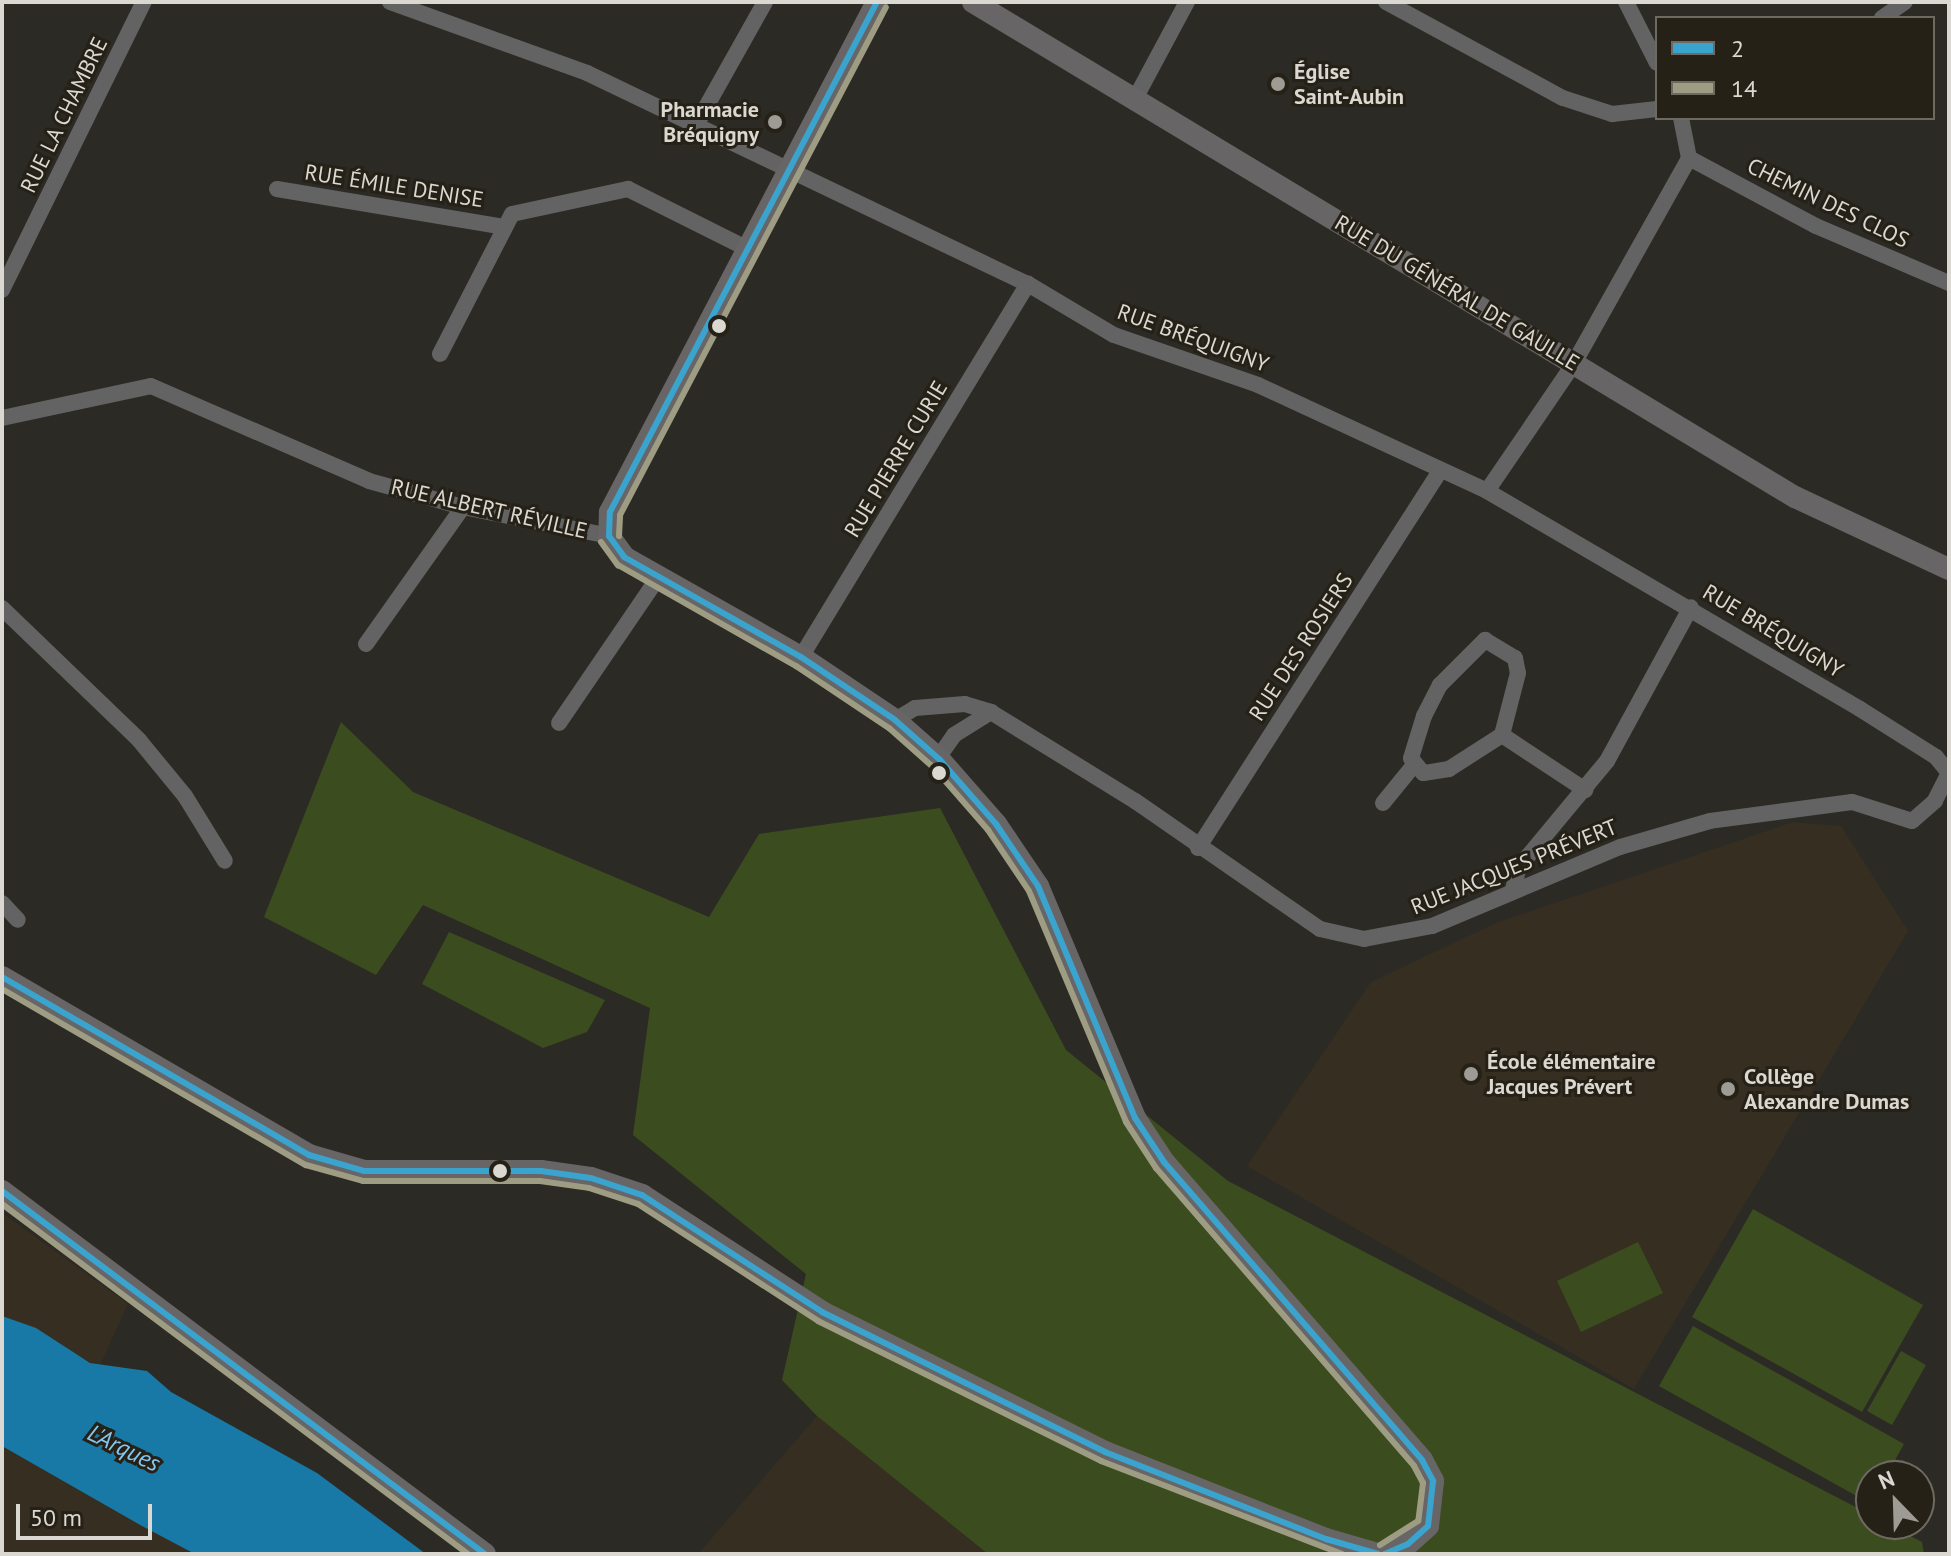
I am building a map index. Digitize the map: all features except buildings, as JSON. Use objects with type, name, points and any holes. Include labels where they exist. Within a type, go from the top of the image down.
[{"type":"street","name":"RUE LA CHAMBRE","points":[[2,290],[144,2]]},
{"type":"street","name":"RUE BRÉQUIGNY","points":[[390,2],[587,73],[1028,284],[1114,335],[1258,385],[1487,491],[1691,607],[1923,749],[1949,773]]},
{"type":"street","points":[[696,125],[765,2]]},
{"type":"street","points":[[609,536],[610,512],[789,168],[817,124],[877,2]]},
{"type":"street","name":"RUE DU GÉNÉRAL DE GAULLE","points":[[973,2],[1136,97],[1795,497],[1949,569]]},
{"type":"street","points":[[1136,97],[1187,2]]},
{"type":"street","points":[[1386,2],[1563,98],[1612,114],[1655,109]]},
{"type":"street","points":[[1626,2],[1655,59]]},
{"type":"street","points":[[1885,16],[1905,2]]},
{"type":"street","points":[[1487,491],[1573,365],[1689,158],[1681,120]]},
{"type":"street","name":"CHEMIN DES CLOS","points":[[1689,158],[1816,226],[1949,283]]},
{"type":"street","name":"RUE ÉMILE DENISE","points":[[277,189],[504,227]]},
{"type":"street","points":[[440,354],[512,214],[628,189],[748,249]]},
{"type":"street","name":"RUE PIERRE CURIE","points":[[801,657],[1028,284]]},
{"type":"street","name":"RUE ALBERT RÉVILLE","points":[[2,418],[151,386],[320,463],[463,507],[609,536],[624,557],[801,657],[895,720],[938,758],[996,824],[1038,886],[1135,1118],[1164,1162],[1422,1460],[1433,1481],[1428,1526],[1408,1544],[1381,1554]]},
{"type":"street","name":"RUE DES ROSIERS","points":[[1198,848],[1441,470]]},
{"type":"street","points":[[366,644],[463,507]]},
{"type":"street","points":[[559,723],[658,578]]},
{"type":"street","points":[[1513,889],[1519,867],[1585,790],[1649,691],[1691,607]]},
{"type":"street","points":[[2,608],[139,740],[185,796],[225,861]]},
{"type":"street","points":[[1485,640],[1515,658],[1518,673],[1502,735],[1449,769],[1423,773],[1411,758],[1424,716],[1440,685],[1485,640]]},
{"type":"street","name":"RUE JACQUES PRÉVERT","points":[[895,720],[915,708],[965,704],[991,712],[1135,801],[1198,848],[1320,929],[1364,939],[1432,926],[1513,889],[1620,847],[1724,819],[1852,802],[1912,821],[1935,801],[1949,773]]},
{"type":"street","points":[[938,758],[954,735],[991,712]]},
{"type":"street","points":[[1502,735],[1585,790]]},
{"type":"street","points":[[1383,803],[1414,765]]},
{"type":"street","points":[[2,903],[18,920]]},
{"type":"street","points":[[2,977],[309,1155],[364,1171],[541,1171],[591,1178],[642,1195],[822,1312],[1092,1446],[1326,1539],[1381,1554]]},
{"type":"street","points":[[2,1191],[485,1554]]},
{"type":"shaded area","name":"École élémentaire Jacques Prévert","points":[[1793,822],[1841,826],[1908,931],[1634,1389],[1247,1166],[1371,982],[1496,923]]},
{"type":"shaded area","points":[[2,1213],[128,1304],[99,1367],[2,1316]]},
{"type":"shaded area","points":[[817,1416],[988,1554],[698,1554]]},
{"type":"shaded area","points":[[2,1446],[59,1476],[195,1554],[2,1554]]},
{"type":"green space","points":[[341,722],[413,792],[709,917],[759,834],[940,808],[1066,1050],[1228,1181],[1855,1507],[1855,1540],[1918,1540],[1922,1542],[1924,1554],[988,1554],[817,1416],[782,1380],[806,1274],[633,1135],[650,1008],[423,905],[376,975],[264,917]]},
{"type":"green space","points":[[449,932],[605,1000],[587,1032],[543,1048],[422,984]]},
{"type":"green space","points":[[1753,1209],[1923,1305],[1862,1412],[1692,1317]]},
{"type":"green space","points":[[1638,1242],[1663,1293],[1581,1332],[1557,1281]]},
{"type":"green space","points":[[1693,1326],[1904,1444],[1895,1460],[1855,1460],[1855,1495],[1659,1386]]},
{"type":"green space","points":[[1901,1351],[1926,1365],[1892,1425],[1867,1411]]},
{"type":"water","name":"L'Arques","points":[[2,1316],[36,1328],[90,1363],[147,1371],[171,1392],[317,1473],[426,1554],[195,1554],[142,1526],[2,1446]]},
{"type":"transit line","name":"2","points":[[609,536],[610,512],[877,2]]},
{"type":"transit line","name":"14","points":[[619,536],[620,515],[886,7]]},
{"type":"transit line","name":"2","points":[[609,536],[624,557],[801,657],[895,720],[940,760],[996,824],[1038,886],[1135,1118],[1164,1162],[1422,1460],[1433,1481],[1428,1526],[1408,1544],[1384,1554]]},
{"type":"transit line","name":"14","points":[[601,542],[618,565],[796,666],[889,728],[933,767],[988,830],[1029,891],[1126,1122],[1156,1168],[1414,1466],[1423,1483],[1418,1521],[1380,1545]]},
{"type":"transit line","name":"2","points":[[2,977],[309,1155],[364,1171],[541,1171],[591,1178],[642,1195],[822,1312],[1105,1452],[1326,1539],[1378,1554]]},
{"type":"transit line","name":"14","points":[[2,989],[306,1165],[363,1181],[540,1181],[589,1188],[638,1204],[818,1321],[1101,1461],[1342,1554]]},
{"type":"transit line","name":"2","points":[[2,1191],[485,1554]]},
{"type":"transit line","name":"14","points":[[2,1204],[468,1554]]},
{"type":"place","name":"Église Saint-Aubin","points":[[1278,84]]},
{"type":"place","name":"Pharmacie Bréquigny","points":[[775,122]]},
{"type":"place","name":"École élémentaire Jacques Prévert","points":[[1471,1074]]},
{"type":"place","name":"Collège Alexandre Dumas","points":[[1728,1089]]}]
